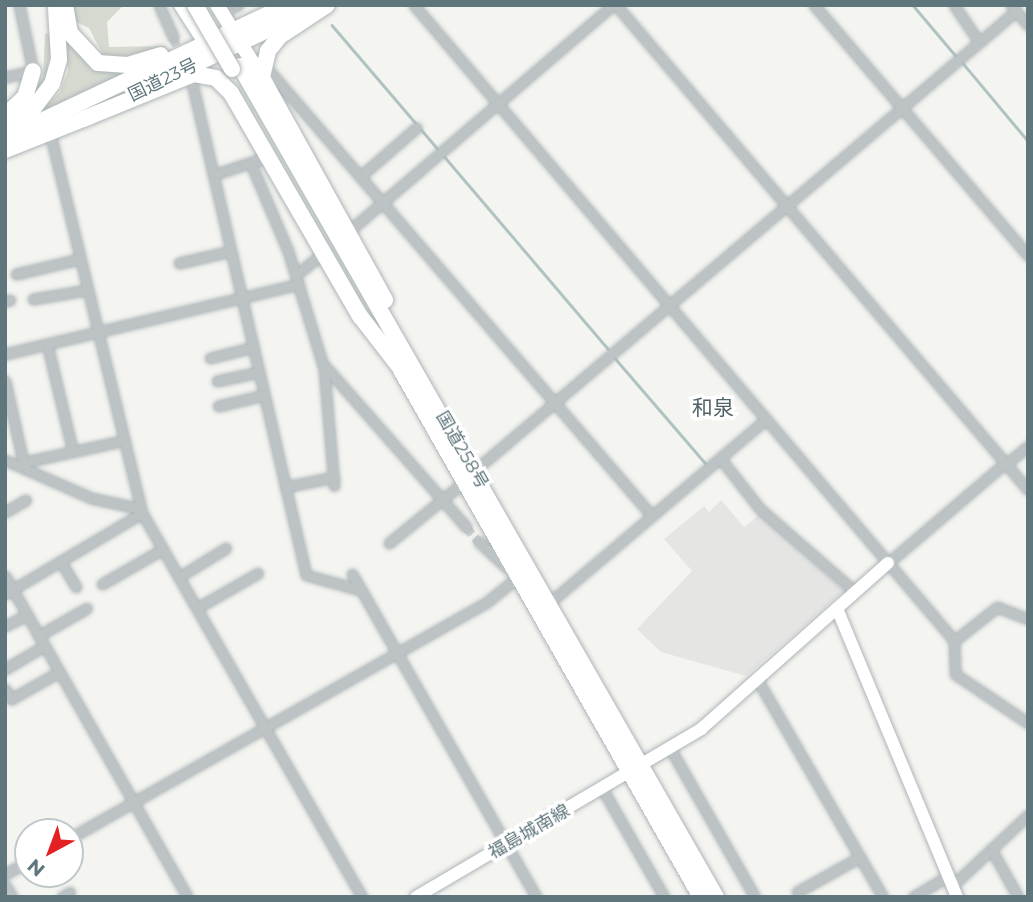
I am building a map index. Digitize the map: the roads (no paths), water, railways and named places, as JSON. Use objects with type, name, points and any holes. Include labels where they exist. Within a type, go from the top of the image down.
[{"type":"highway","points":[[5,125],[33,109],[51,84],[59,59],[56,5]]},
{"type":"highway","points":[[65,5],[78,47],[110,66],[151,59],[205,37],[262,5]]},
{"type":"highway","name":"国道258号","points":[[196,5],[426,388],[518,577],[636,772],[716,897]]},
{"type":"highway","name":"国道258号","points":[[205,5],[236,68],[398,365],[548,604],[701,897]]},
{"type":"highway","name":"国道23号","points":[[5,150],[83,120],[191,66],[231,22],[288,5]]},
{"type":"highway","name":"国道23号","points":[[231,22],[320,5]]},
{"type":"highway","points":[[327,5],[280,36],[262,71],[294,143],[348,232],[426,388]]},
{"type":"highway","name":"国道23号","points":[[5,138],[205,37]]},
{"type":"highway","points":[[5,116],[24,97],[33,71]]},
{"type":"highway","points":[[83,120],[201,73],[231,93],[270,156],[323,253],[398,365]]},
{"type":"main road","points":[[181,5],[205,37]]},
{"type":"main road","points":[[191,66],[205,37],[196,5]]},
{"type":"main road","points":[[262,71],[231,22],[306,5]]},
{"type":"street","points":[[5,77],[33,71],[19,5]]},
{"type":"street","points":[[159,5],[173,37]]},
{"type":"street","points":[[414,5],[954,641],[955,674],[1028,723]]},
{"type":"street","points":[[348,232],[615,5],[1028,490]]},
{"type":"street","points":[[814,5],[1028,256]]},
{"type":"street","points":[[954,5],[979,42]]},
{"type":"street","points":[[389,543],[902,108],[1014,8],[1028,25]]},
{"type":"street","points":[[262,71],[385,201],[652,516]]},
{"type":"street","points":[[193,87],[306,575],[361,590]]},
{"type":"street","points":[[362,175],[416,128]]},
{"type":"street","points":[[50,133],[121,441],[142,511],[362,897]]},
{"type":"street","points":[[213,175],[270,156]]},
{"type":"street","points":[[251,164],[298,279],[323,363],[334,481],[285,487]]},
{"type":"street","points":[[179,263],[231,251]]},
{"type":"street","points":[[5,354],[242,298],[298,279],[323,253]]},
{"type":"street","points":[[16,274],[80,260]]},
{"type":"street","points":[[33,299],[87,290]]},
{"type":"street","points":[[47,344],[72,452]]},
{"type":"street","points":[[210,358],[254,347]]},
{"type":"street","points":[[323,363],[466,527]]},
{"type":"street","points":[[217,381],[259,372]]},
{"type":"street","points":[[5,381],[25,464]]},
{"type":"street","points":[[218,406],[264,395]]},
{"type":"street","points":[[548,604],[766,419]]},
{"type":"street","points":[[25,464],[121,441]]},
{"type":"street","points":[[888,563],[1028,446]]},
{"type":"street","points":[[720,458],[760,509],[854,591]]},
{"type":"street","points":[[5,460],[25,464],[91,498],[142,511]]},
{"type":"street","points":[[5,512],[26,500]]},
{"type":"street","points":[[9,591],[142,511]]},
{"type":"street","points":[[84,830],[487,603],[518,577],[505,572],[479,542]]},
{"type":"street","points":[[179,577],[226,548]]},
{"type":"street","points":[[102,584],[163,549]]},
{"type":"street","points":[[61,562],[76,587]]},
{"type":"street","name":"福島城南線","points":[[416,897],[671,750],[838,611],[837,605],[888,563]]},
{"type":"street","points":[[197,608],[258,573]]},
{"type":"street","points":[[352,574],[536,897]]},
{"type":"street","points":[[5,576],[9,591],[27,615],[187,897]]},
{"type":"street","points":[[954,641],[997,607],[1028,618]]},
{"type":"street","points":[[38,636],[87,608]]},
{"type":"street","points":[[838,611],[952,886]]},
{"type":"street","points":[[5,626],[27,615]]},
{"type":"street","points":[[5,669],[44,646]]},
{"type":"street","points":[[5,689],[11,699],[59,672]]},
{"type":"street","points":[[757,679],[883,897]]},
{"type":"street","points":[[671,750],[755,897]]},
{"type":"street","points":[[603,790],[664,897]]},
{"type":"street","points":[[913,897],[952,886],[1028,815]]},
{"type":"street","points":[[991,849],[1018,897]]},
{"type":"street","points":[[797,892],[860,856]]},
{"type":"street","points":[[5,885],[12,897]]},
{"type":"waterway","points":[[913,5],[956,56]]},
{"type":"waterway","points":[[332,25],[437,148]]},
{"type":"waterway","points":[[962,62],[1028,141]]},
{"type":"waterway","points":[[444,156],[608,349]]},
{"type":"waterway","points":[[615,358],[707,465]]},
{"type":"tunnel","points":[[173,37],[182,59]]},
{"type":"tunnel","points":[[466,527],[479,542]]},
{"type":"district","name":"和泉","points":[[713,408]]}]
